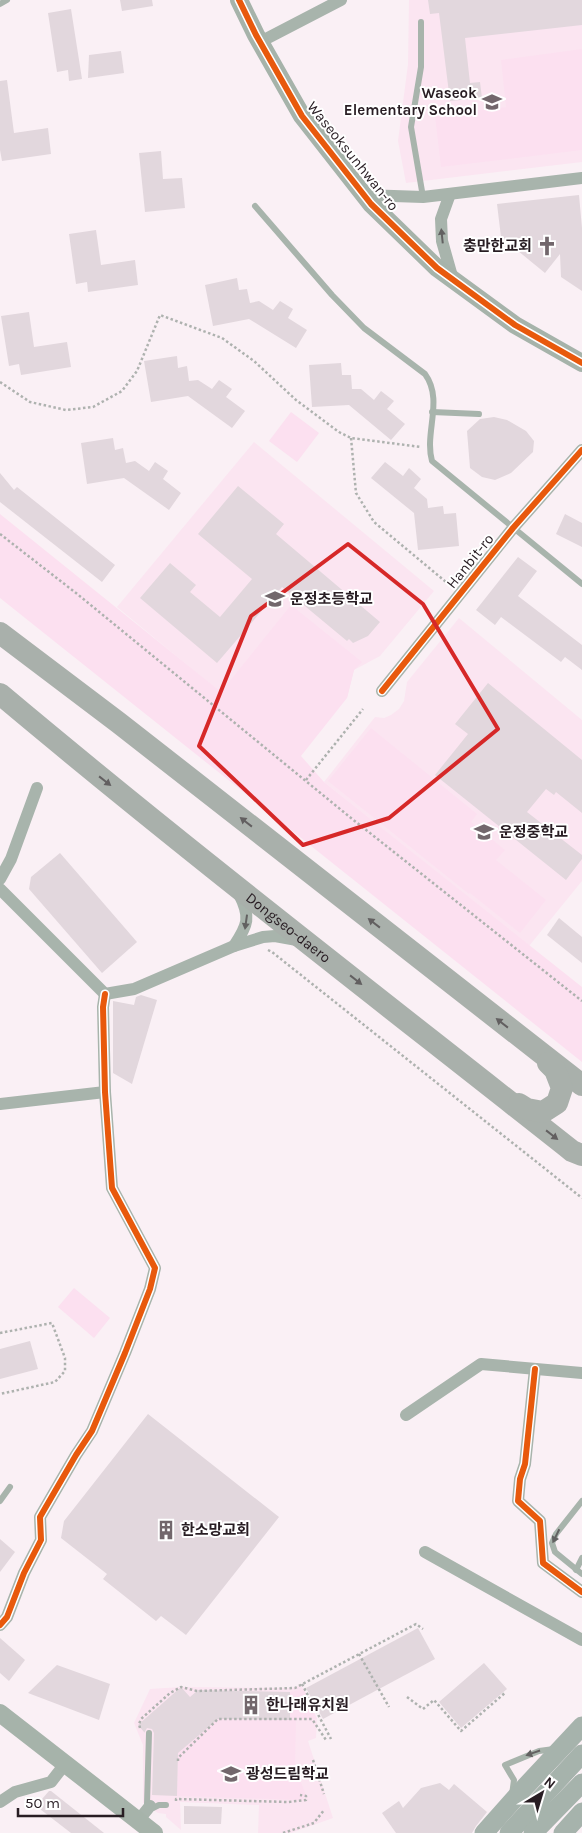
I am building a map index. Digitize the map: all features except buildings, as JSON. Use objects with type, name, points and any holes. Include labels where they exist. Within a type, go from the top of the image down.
[{"type":"highway","points":[[0,625],[120,723],[582,1085]]},
{"type":"highway","points":[[0,633],[120,723]]},
{"type":"highway","name":"Dongseo-daero","points":[[0,694],[86,766],[217,870],[572,1151],[582,1155]]},
{"type":"highway","points":[[0,700],[86,766]]},
{"type":"highway","points":[[490,1086],[527,1109],[543,1112],[557,1103],[562,1088],[555,1070],[527,1042]]},
{"type":"main road","points":[[484,1833],[582,1726]]},
{"type":"main road","points":[[509,1833],[582,1754]]},
{"type":"main road","points":[[533,1833],[582,1783]]},
{"type":"main road","points":[[563,1833],[582,1812]]},
{"type":"street","name":"Waseoksunhwan-ro","points":[[239,0],[260,42],[302,116],[364,195],[437,268],[515,325],[582,362]]},
{"type":"street","points":[[260,42],[341,0]]},
{"type":"street","points":[[364,195],[423,197],[582,178]]},
{"type":"street","points":[[450,194],[441,219],[442,242],[453,280]]},
{"type":"street","name":"Hanbit-ro","points":[[382,691],[513,528],[582,450]]},
{"type":"street","points":[[0,879],[11,858],[38,788]]},
{"type":"street","points":[[217,870],[238,892],[245,905],[248,917],[240,944]]},
{"type":"street","points":[[0,889],[105,994]]},
{"type":"street","points":[[105,994],[134,988],[240,944],[262,937],[275,936],[297,940],[318,950]]},
{"type":"street","points":[[0,1625],[6,1618],[24,1573],[41,1540],[40,1517],[92,1431],[103,1407],[150,1289],[155,1268],[112,1188],[105,1092],[103,1007],[105,994]]},
{"type":"street","points":[[0,1104],[105,1092]]},
{"type":"street","points":[[406,1415],[480,1364],[582,1373]]},
{"type":"street","points":[[535,1369],[526,1464],[520,1479],[518,1501],[540,1521],[543,1563],[582,1592]]},
{"type":"street","points":[[425,1552],[582,1640]]},
{"type":"street","points":[[0,1713],[154,1833]]},
{"type":"street","points":[[0,1802],[15,1792],[51,1782],[66,1764]]},
{"type":"street","points":[[138,1821],[150,1806]]},
{"type":"lane","points":[[0,4],[7,0]]},
{"type":"lane","points":[[421,22],[421,67],[411,127],[423,197]]},
{"type":"lane","points":[[255,206],[332,295],[364,328],[425,374],[430,380],[434,394],[430,448],[432,462],[582,584]]},
{"type":"lane","points":[[432,412],[479,414]]},
{"type":"lane","points":[[0,1500],[10,1486]]},
{"type":"lane","points":[[582,1500],[556,1534],[552,1543],[555,1552],[579,1571],[582,1558]]},
{"type":"lane","points":[[149,1733],[147,1804],[153,1808],[159,1805],[166,1805]]},
{"type":"lane","points":[[512,1801],[511,1788],[514,1780],[505,1765],[539,1751],[562,1748]]},
{"type":"path","points":[[0,382],[30,402],[66,410],[93,407],[122,391],[137,371],[160,315],[222,338],[254,360],[296,400],[339,432],[351,438],[430,448]]},
{"type":"path","points":[[351,438],[356,493],[374,522],[446,582]]},
{"type":"path","points":[[0,534],[76,593],[306,781],[582,1000]]},
{"type":"path","points":[[306,781],[363,709]]},
{"type":"path","points":[[240,944],[272,952],[582,1198]]},
{"type":"path","points":[[0,1333],[52,1323],[65,1358],[65,1371],[55,1382],[0,1394]]},
{"type":"path","points":[[149,1733],[141,1730],[139,1724],[142,1719],[170,1693],[181,1687],[207,1690],[295,1688],[416,1624],[423,1629]]},
{"type":"path","points":[[359,1654],[389,1707]]},
{"type":"path","points":[[302,1684],[331,1739]]},
{"type":"path","points":[[407,1697],[423,1709],[434,1700],[461,1731],[506,1692]]},
{"type":"path","points":[[178,1761],[178,1758],[218,1719],[312,1719],[326,1740]]},
{"type":"path","points":[[312,1760],[324,1794]]},
{"type":"path","points":[[166,1805],[176,1805],[176,1799],[288,1802],[306,1800],[306,1796],[300,1795]]},
{"type":"path","points":[[283,1833],[314,1823],[324,1810]]},
{"type":"highlighted area","points":[[348,544],[423,604],[498,729],[389,818],[303,845],[199,746],[251,616]]},
{"type":"shaded area","name":"Waseok Elementary School","points":[[409,0],[582,0],[582,162],[406,183],[398,141],[408,64]]},
{"type":"shaded area","points":[[582,49],[582,150],[441,167],[435,116],[506,107],[501,60]]},
{"type":"shaded area","points":[[291,412],[319,433],[297,462],[269,441]]},
{"type":"shaded area","name":"운정초등학교","points":[[254,442],[434,591],[380,656],[354,670],[347,698],[221,693],[117,607]]},
{"type":"shaded area","points":[[0,514],[221,692],[291,605],[362,662],[354,670],[347,698],[301,756],[324,782],[582,987],[582,1062],[0,598]]},
{"type":"shaded area","name":"운정중학교","points":[[459,618],[582,720],[582,881],[529,946],[324,782],[375,717],[384,718],[399,709],[404,701],[407,682]]},
{"type":"shaded area","points":[[371,728],[477,814],[471,822],[505,850],[496,860],[546,900],[520,933],[328,781]]},
{"type":"shaded area","points":[[74,1288],[110,1318],[94,1338],[58,1307]]},
{"type":"shaded area","name":"광성드림학교","points":[[301,1685],[317,1719],[316,1738],[308,1741],[333,1818],[291,1833],[258,1833],[259,1805],[180,1802],[181,1830],[166,1817],[166,1814],[158,1813],[143,1803],[143,1745],[134,1723],[150,1689],[181,1687],[292,1688]]},
{"type":"shaded area","points":[[304,1689],[317,1719],[296,1719],[295,1765],[306,1796],[301,1800],[177,1796],[178,1758],[173,1757],[218,1719],[290,1720],[290,1692]]},
{"type":"cycle path","points":[[239,0],[256,35],[302,116],[371,204],[437,268],[515,325],[582,363]]},
{"type":"cycle path","points":[[382,691],[513,528],[582,450]]},
{"type":"cycle path","points":[[0,1625],[7,1617],[24,1573],[41,1540],[40,1517],[92,1431],[150,1289],[155,1268],[112,1188],[105,1092],[103,1007],[105,994]]},
{"type":"cycle path","points":[[535,1369],[525,1464],[520,1479],[518,1501],[540,1521],[543,1563],[582,1592]]},
{"type":"place","name":"Waseok Elementary School","points":[[492,102]]},
{"type":"place","name":"충만한교회","points":[[547,246]]},
{"type":"place","name":"운정초등학교","points":[[275,599]]},
{"type":"place","name":"운정중학교","points":[[484,832]]},
{"type":"place","name":"한소망교회","points":[[166,1530]]},
{"type":"place","name":"한나래유치원","points":[[251,1705]]},
{"type":"place","name":"광성드림학교","points":[[231,1774]]}]
